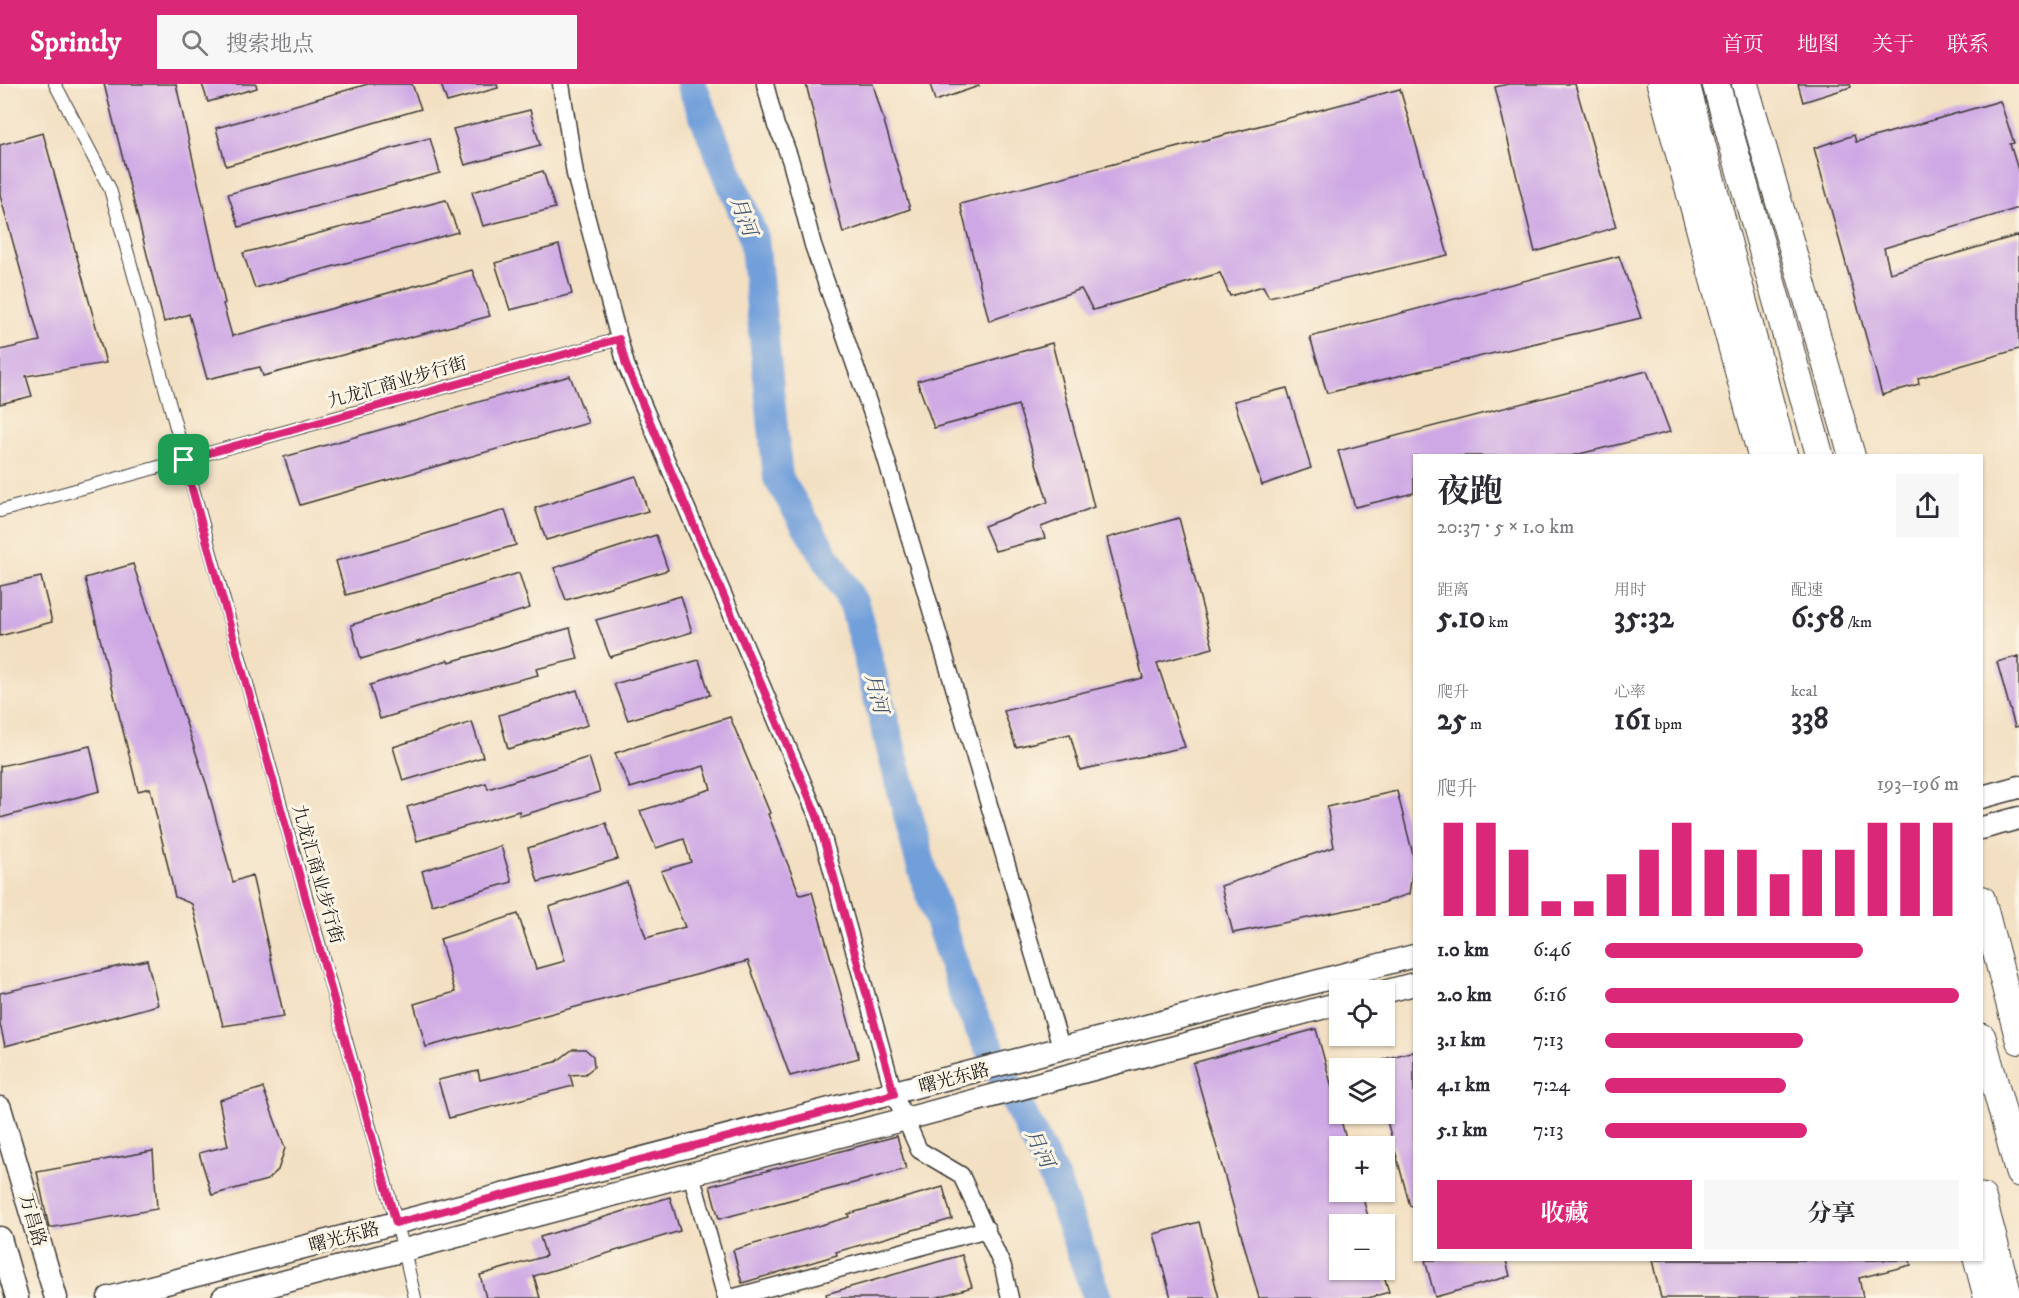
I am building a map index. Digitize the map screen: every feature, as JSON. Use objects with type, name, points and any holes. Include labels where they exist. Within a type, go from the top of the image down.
[{"type":"highway","points":[[1686,84],[1783,454]]},
{"type":"highway","points":[[1716,84],[1819,454]]},
{"type":"highway","points":[[1983,1041],[2019,1173]]},
{"type":"highway","points":[[1983,1201],[2009,1298]]},
{"type":"main road","points":[[1660,84],[1760,454]]},
{"type":"main road","points":[[1745,84],[1851,454]]},
{"type":"main road","points":[[1983,797],[2019,787]]},
{"type":"main road","points":[[1983,828],[2019,818]]},
{"type":"main road","points":[[1983,903],[2019,1041]]},
{"type":"main road","name":"曙光东路","points":[[109,1298],[1413,956]]},
{"type":"main road","points":[[1395,989],[1413,984]]},
{"type":"main road","name":"曙光东路","points":[[223,1298],[1329,1006]]},
{"type":"main road","name":"万昌路","points":[[0,1108],[56,1298]]},
{"type":"main road","name":"万昌路","points":[[0,1238],[17,1298]]},
{"type":"main road","points":[[1977,1261],[1988,1298]]},
{"type":"street","name":"九龙汇商业步行街","points":[[56,84],[110,189],[404,1250],[415,1298]]},
{"type":"street","points":[[561,84],[575,174],[626,365],[817,816],[894,1094],[919,1150],[961,1175],[1003,1267],[1010,1298]]},
{"type":"street","points":[[765,84],[813,245],[876,424],[1062,1050]]},
{"type":"street","name":"九龙汇商业步行街","points":[[0,511],[619,339]]},
{"type":"street","points":[[691,1173],[726,1298]]},
{"type":"street","points":[[730,1298],[987,1229]]},
{"type":"building","points":[[104,84],[176,84],[225,303],[223,304],[232,336],[472,270],[490,316],[263,376],[260,367],[207,379],[189,314],[164,322]]},
{"type":"building","points":[[202,84],[256,84],[257,88],[208,102]]},
{"type":"building","points":[[368,84],[412,84],[421,109],[226,166],[216,128]]},
{"type":"building","points":[[441,84],[497,84],[498,88],[447,102]]},
{"type":"building","points":[[806,84],[873,84],[910,209],[843,233]]},
{"type":"building","points":[[930,84],[978,84],[979,86],[935,101]]},
{"type":"building","points":[[1508,84],[1575,84],[1616,227],[1535,252],[1495,87]]},
{"type":"building","points":[[1798,84],[1850,84],[1851,87],[1803,102]]},
{"type":"building","points":[[1400,89],[1448,255],[1269,297],[1263,286],[1230,296],[1220,273],[1093,310],[1081,289],[989,321],[960,204]]},
{"type":"building","points":[[2000,101],[2014,143],[2010,144],[2019,173],[2019,208],[1884,248],[1890,273],[2019,235],[2019,349],[1918,378],[1919,384],[1882,395],[1814,148],[1854,135],[1856,142]]},
{"type":"building","points":[[530,110],[540,145],[465,165],[453,129]]},
{"type":"building","points":[[43,133],[106,363],[26,376],[32,396],[0,404],[0,350],[40,341],[0,195],[0,145]]},
{"type":"building","points":[[430,138],[440,173],[239,227],[228,194]]},
{"type":"building","points":[[543,171],[555,208],[483,226],[472,192]]},
{"type":"building","points":[[446,200],[458,232],[255,288],[243,253]]},
{"type":"building","points":[[559,245],[572,294],[510,310],[495,263]]},
{"type":"building","points":[[1619,256],[1641,318],[1327,393],[1310,337]]},
{"type":"building","points":[[1052,343],[1094,507],[1041,527],[1045,538],[995,551],[984,526],[1048,502],[1018,405],[934,428],[917,381]]},
{"type":"building","points":[[1647,371],[1670,432],[1579,454],[1413,454],[1413,493],[1355,507],[1338,451]]},
{"type":"building","points":[[570,376],[588,423],[300,505],[284,457]]},
{"type":"building","points":[[1287,388],[1311,468],[1262,485],[1234,401]]},
{"type":"building","points":[[636,476],[648,511],[546,540],[535,508]]},
{"type":"building","points":[[505,510],[516,545],[346,595],[336,561]]},
{"type":"building","points":[[1179,518],[1213,648],[1157,663],[1185,747],[1080,770],[1070,734],[1016,747],[1004,711],[1143,678],[1107,538]]},
{"type":"building","points":[[656,535],[668,570],[566,600],[554,568]]},
{"type":"building","points":[[133,564],[207,786],[233,882],[252,875],[284,1017],[223,1026],[192,904],[175,897],[150,788],[138,791],[85,578]]},
{"type":"building","points":[[519,573],[530,608],[361,659],[351,625]]},
{"type":"building","points":[[41,577],[52,622],[0,636],[0,586]]},
{"type":"building","points":[[681,596],[692,632],[610,657],[596,620]]},
{"type":"building","points":[[570,628],[578,659],[536,669],[538,675],[470,692],[380,719],[370,685],[448,660],[449,662]]},
{"type":"building","points":[[2019,656],[2019,726],[2015,727],[1997,662]]},
{"type":"building","points":[[699,660],[710,695],[628,720],[614,684]]},
{"type":"building","points":[[577,690],[588,725],[508,749],[499,715]]},
{"type":"building","points":[[730,717],[770,813],[768,814],[800,895],[812,892],[859,1058],[790,1076],[748,961],[426,1047],[414,1004],[455,992],[440,939],[518,914],[536,969],[565,961],[549,907],[627,882],[646,938],[685,927],[661,871],[691,862],[684,839],[656,848],[640,811],[711,789],[704,766],[630,788],[615,753]]},
{"type":"building","points":[[472,722],[483,757],[403,781],[393,747]]},
{"type":"building","points":[[90,746],[100,791],[0,818],[0,766]]},
{"type":"building","points":[[589,757],[600,792],[520,816],[519,811],[417,841],[407,807],[486,783],[488,789]]},
{"type":"building","points":[[1397,791],[1413,855],[1409,894],[1382,903],[1233,933],[1221,886],[1334,847],[1327,807]]},
{"type":"building","points":[[606,823],[618,859],[538,882],[528,848]]},
{"type":"building","points":[[501,846],[512,882],[432,905],[422,871]]},
{"type":"building","points":[[147,960],[158,1005],[5,1046],[0,1024],[0,993]]},
{"type":"building","points":[[1316,1029],[1329,1077],[1329,1124],[1342,1124],[1345,1136],[1329,1136],[1329,1202],[1364,1202],[1367,1214],[1329,1214],[1329,1280],[1385,1280],[1389,1292],[1368,1298],[1259,1298],[1193,1063]]},
{"type":"building","points":[[573,1049],[585,1049],[593,1056],[594,1067],[585,1074],[570,1075],[573,1086],[449,1118],[438,1080],[478,1071],[480,1080],[556,1062]]},
{"type":"building","points":[[1413,1051],[1413,1205],[1410,1206],[1395,1151],[1395,1136],[1391,1136],[1388,1124],[1395,1124],[1395,1058],[1388,1058]]},
{"type":"building","points":[[263,1088],[285,1148],[278,1170],[267,1180],[212,1195],[199,1153],[228,1146],[219,1100]]},
{"type":"building","points":[[897,1136],[906,1169],[719,1219],[710,1186]]},
{"type":"building","points":[[153,1151],[157,1209],[49,1228],[37,1172]]},
{"type":"building","points":[[943,1187],[952,1219],[836,1252],[837,1255],[742,1283],[733,1250]]},
{"type":"building","points":[[670,1197],[680,1231],[534,1276],[540,1298],[486,1298],[480,1275],[546,1256],[540,1237]]},
{"type":"building","points":[[1199,1222],[1219,1298],[1171,1298],[1154,1234]]},
{"type":"building","points":[[962,1255],[972,1287],[935,1298],[827,1298],[826,1294]]},
{"type":"building","points":[[1425,1261],[1506,1261],[1510,1276],[1435,1297]]},
{"type":"building","points":[[1652,1261],[1910,1261],[1911,1265],[1859,1278],[1863,1298],[1661,1298]]},
{"type":"waterway","name":"月河","points":[[691,84],[754,238],[778,478],[854,604],[921,865],[965,999],[1055,1180],[1098,1298]]},
{"type":"route","points":[[619,339],[626,365],[817,816],[894,1094],[396,1223],[184,460],[619,339]]}]
